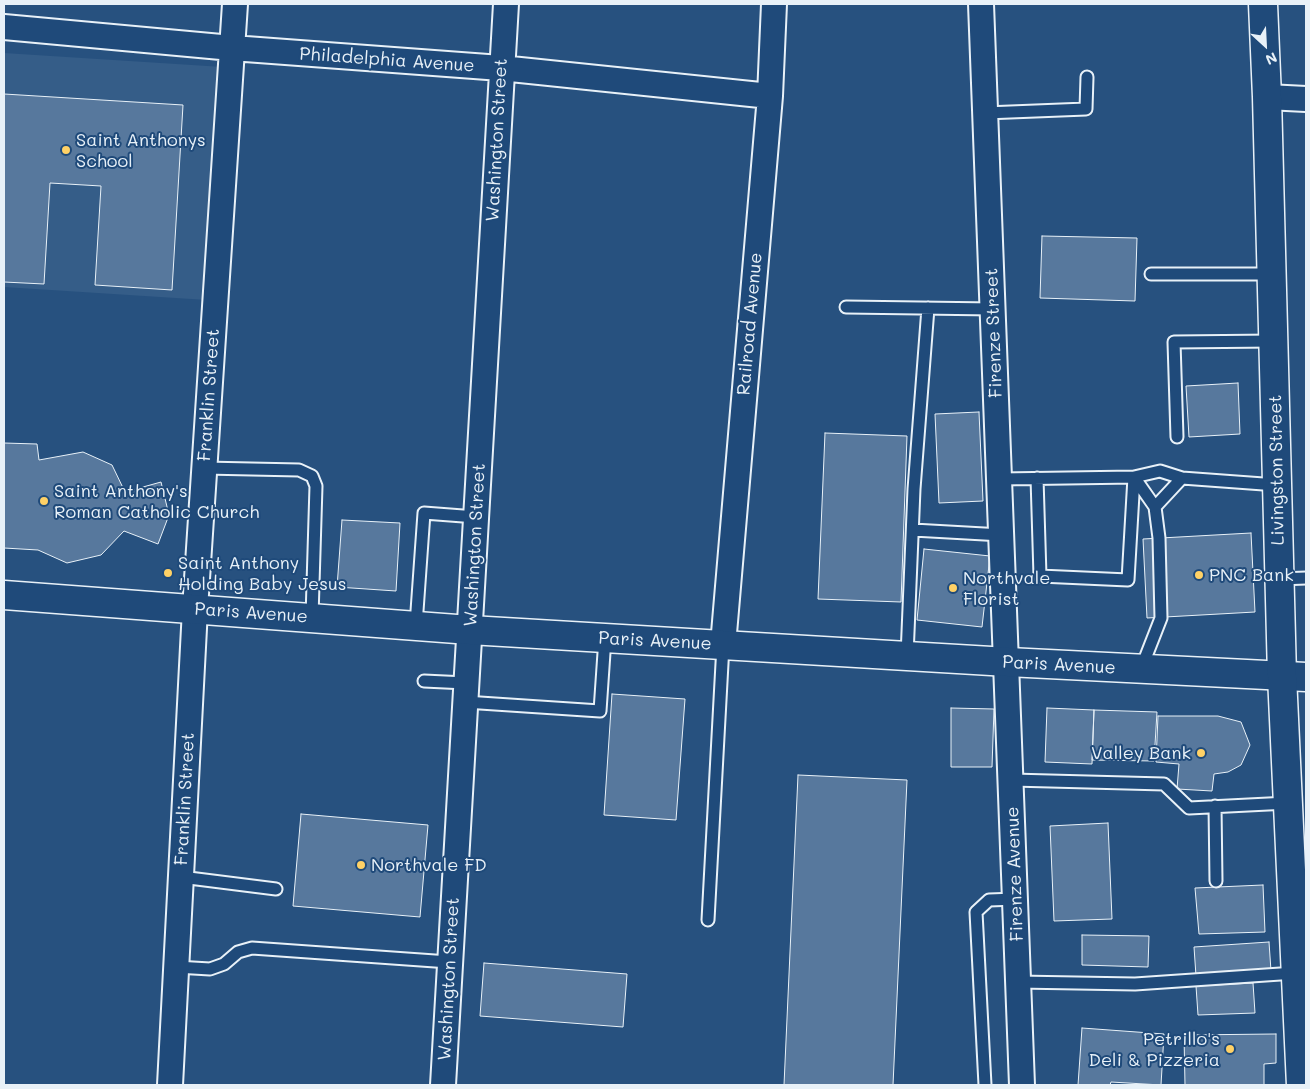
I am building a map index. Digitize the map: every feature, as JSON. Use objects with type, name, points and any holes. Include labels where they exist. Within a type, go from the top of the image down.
[{"type":"street","name":"Franklin Street","points":[[170,1085],[195,608],[235,4]]},
{"type":"street","name":"Washington Street","points":[[443,1085],[506,4]]},
{"type":"street","name":"Railroad Avenue","points":[[723,645],[770,96],[774,4]]},
{"type":"street","name":"Firenze Street","points":[[981,4],[1008,662]]},
{"type":"street","name":"Livingston Street","points":[[1263,4],[1280,579],[1294,677],[1288,803],[1302,1037],[1301,1085]]},
{"type":"street","name":"Philadelphia Avenue","points":[[4,27],[232,48],[501,68],[770,96]]},
{"type":"street","points":[[1267,97],[1306,98]]},
{"type":"street","name":"Paris Avenue","points":[[4,595],[470,630],[1294,677]]},
{"type":"street","name":"Firenze Avenue","points":[[1008,662],[1022,1085]]},
{"type":"lane","points":[[986,113],[1086,109],[1087,77]]},
{"type":"lane","points":[[1151,274],[1272,274]]},
{"type":"lane","points":[[846,307],[994,309]]},
{"type":"lane","points":[[907,656],[913,530],[928,308]]},
{"type":"lane","points":[[1177,437],[1174,342],[1274,340]]},
{"type":"lane","points":[[204,468],[299,470],[312,476],[316,486],[312,617]]},
{"type":"lane","points":[[1000,478],[1134,477],[1160,471],[1182,478],[1277,485]]},
{"type":"lane","points":[[1037,478],[1040,576],[1128,580],[1134,477]]},
{"type":"lane","points":[[1134,477],[1155,506],[1159,538],[1161,618],[1141,669]]},
{"type":"lane","points":[[1155,506],[1182,478]]},
{"type":"lane","points":[[416,625],[424,513],[476,517]]},
{"type":"lane","points":[[913,530],[1002,535]]},
{"type":"lane","points":[[1280,579],[1306,578]]},
{"type":"lane","points":[[424,680],[466,693],[600,711],[605,638]]},
{"type":"lane","points":[[708,920],[723,645]]},
{"type":"lane","points":[[1012,780],[1164,784],[1189,808],[1288,803]]},
{"type":"lane","points":[[1215,806],[1216,881]]},
{"type":"lane","points":[[181,877],[276,890]]},
{"type":"lane","points":[[985,1085],[976,912],[989,900],[1016,899]]},
{"type":"lane","points":[[176,967],[210,969],[224,964],[238,952],[252,948],[449,962]]},
{"type":"lane","points":[[1018,982],[1299,989]]},
{"type":"shaded area","points":[[4,53],[223,67],[207,300],[4,287]]},
{"type":"building","points":[[4,94],[183,105],[172,290],[95,285],[101,186],[50,183],[44,284],[4,282]]},
{"type":"building","points":[[1042,236],[1137,238],[1135,301],[1040,298]]},
{"type":"building","points":[[1238,383],[1240,434],[1189,437],[1186,386]]},
{"type":"building","points":[[979,412],[983,501],[939,503],[935,414]]},
{"type":"building","points":[[825,433],[907,436],[901,602],[818,599]]},
{"type":"building","points":[[4,443],[37,444],[39,460],[83,452],[112,465],[125,492],[161,482],[169,515],[158,544],[124,531],[101,555],[67,563],[38,550],[4,548]]},
{"type":"building","points":[[342,520],[400,523],[396,591],[337,587]]},
{"type":"building","name":"PNC Bank","points":[[1251,533],[1255,612],[1147,618],[1143,539]]},
{"type":"building","name":"Northvale Florist","points":[[924,549],[990,556],[982,627],[917,620]]},
{"type":"building","points":[[612,694],[685,699],[676,820],[604,815]]},
{"type":"building","points":[[951,708],[994,709],[992,767],[951,767]]},
{"type":"building","points":[[1047,708],[1094,710],[1092,764],[1045,762]]},
{"type":"building","points":[[1094,710],[1157,712],[1154,761],[1092,760]]},
{"type":"building","name":"Valley Bank","points":[[1158,716],[1218,716],[1241,722],[1250,745],[1241,765],[1228,772],[1214,774],[1212,791],[1177,789],[1179,764],[1156,762]]},
{"type":"building","points":[[798,775],[907,780],[893,1085],[784,1085]]},
{"type":"building","name":"Northvale FD","points":[[301,814],[428,825],[420,917],[293,906]]},
{"type":"building","points":[[1108,823],[1112,919],[1054,921],[1050,826]]},
{"type":"building","points":[[1263,885],[1265,932],[1199,934],[1195,888]]},
{"type":"building","points":[[1082,935],[1149,936],[1148,967],[1082,965]]},
{"type":"building","points":[[1269,942],[1271,971],[1196,976],[1194,947]]},
{"type":"building","points":[[484,963],[627,974],[623,1027],[480,1016]]},
{"type":"building","points":[[1253,983],[1255,1013],[1198,1015],[1196,986]]},
{"type":"building","points":[[1082,1028],[1164,1034],[1161,1085],[1111,1082],[1110,1085],[1078,1085]]},
{"type":"building","name":"Petrillo's Deli & Pizzeria","points":[[1276,1034],[1276,1063],[1264,1064],[1264,1085],[1185,1085],[1184,1035]]},
{"type":"place","name":"Saint Anthonys School","points":[[66,150]]},
{"type":"place","name":"Saint Anthony's Roman Catholic Church","points":[[44,501]]},
{"type":"place","name":"Saint Anthony Holding Baby Jesus","points":[[168,573]]},
{"type":"place","name":"PNC Bank","points":[[1199,575]]},
{"type":"place","name":"Northvale Florist","points":[[953,588]]},
{"type":"place","name":"Valley Bank","points":[[1201,753]]},
{"type":"place","name":"Northvale FD","points":[[361,865]]},
{"type":"place","name":"Petrillo's Deli & Pizzeria","points":[[1230,1049]]}]
